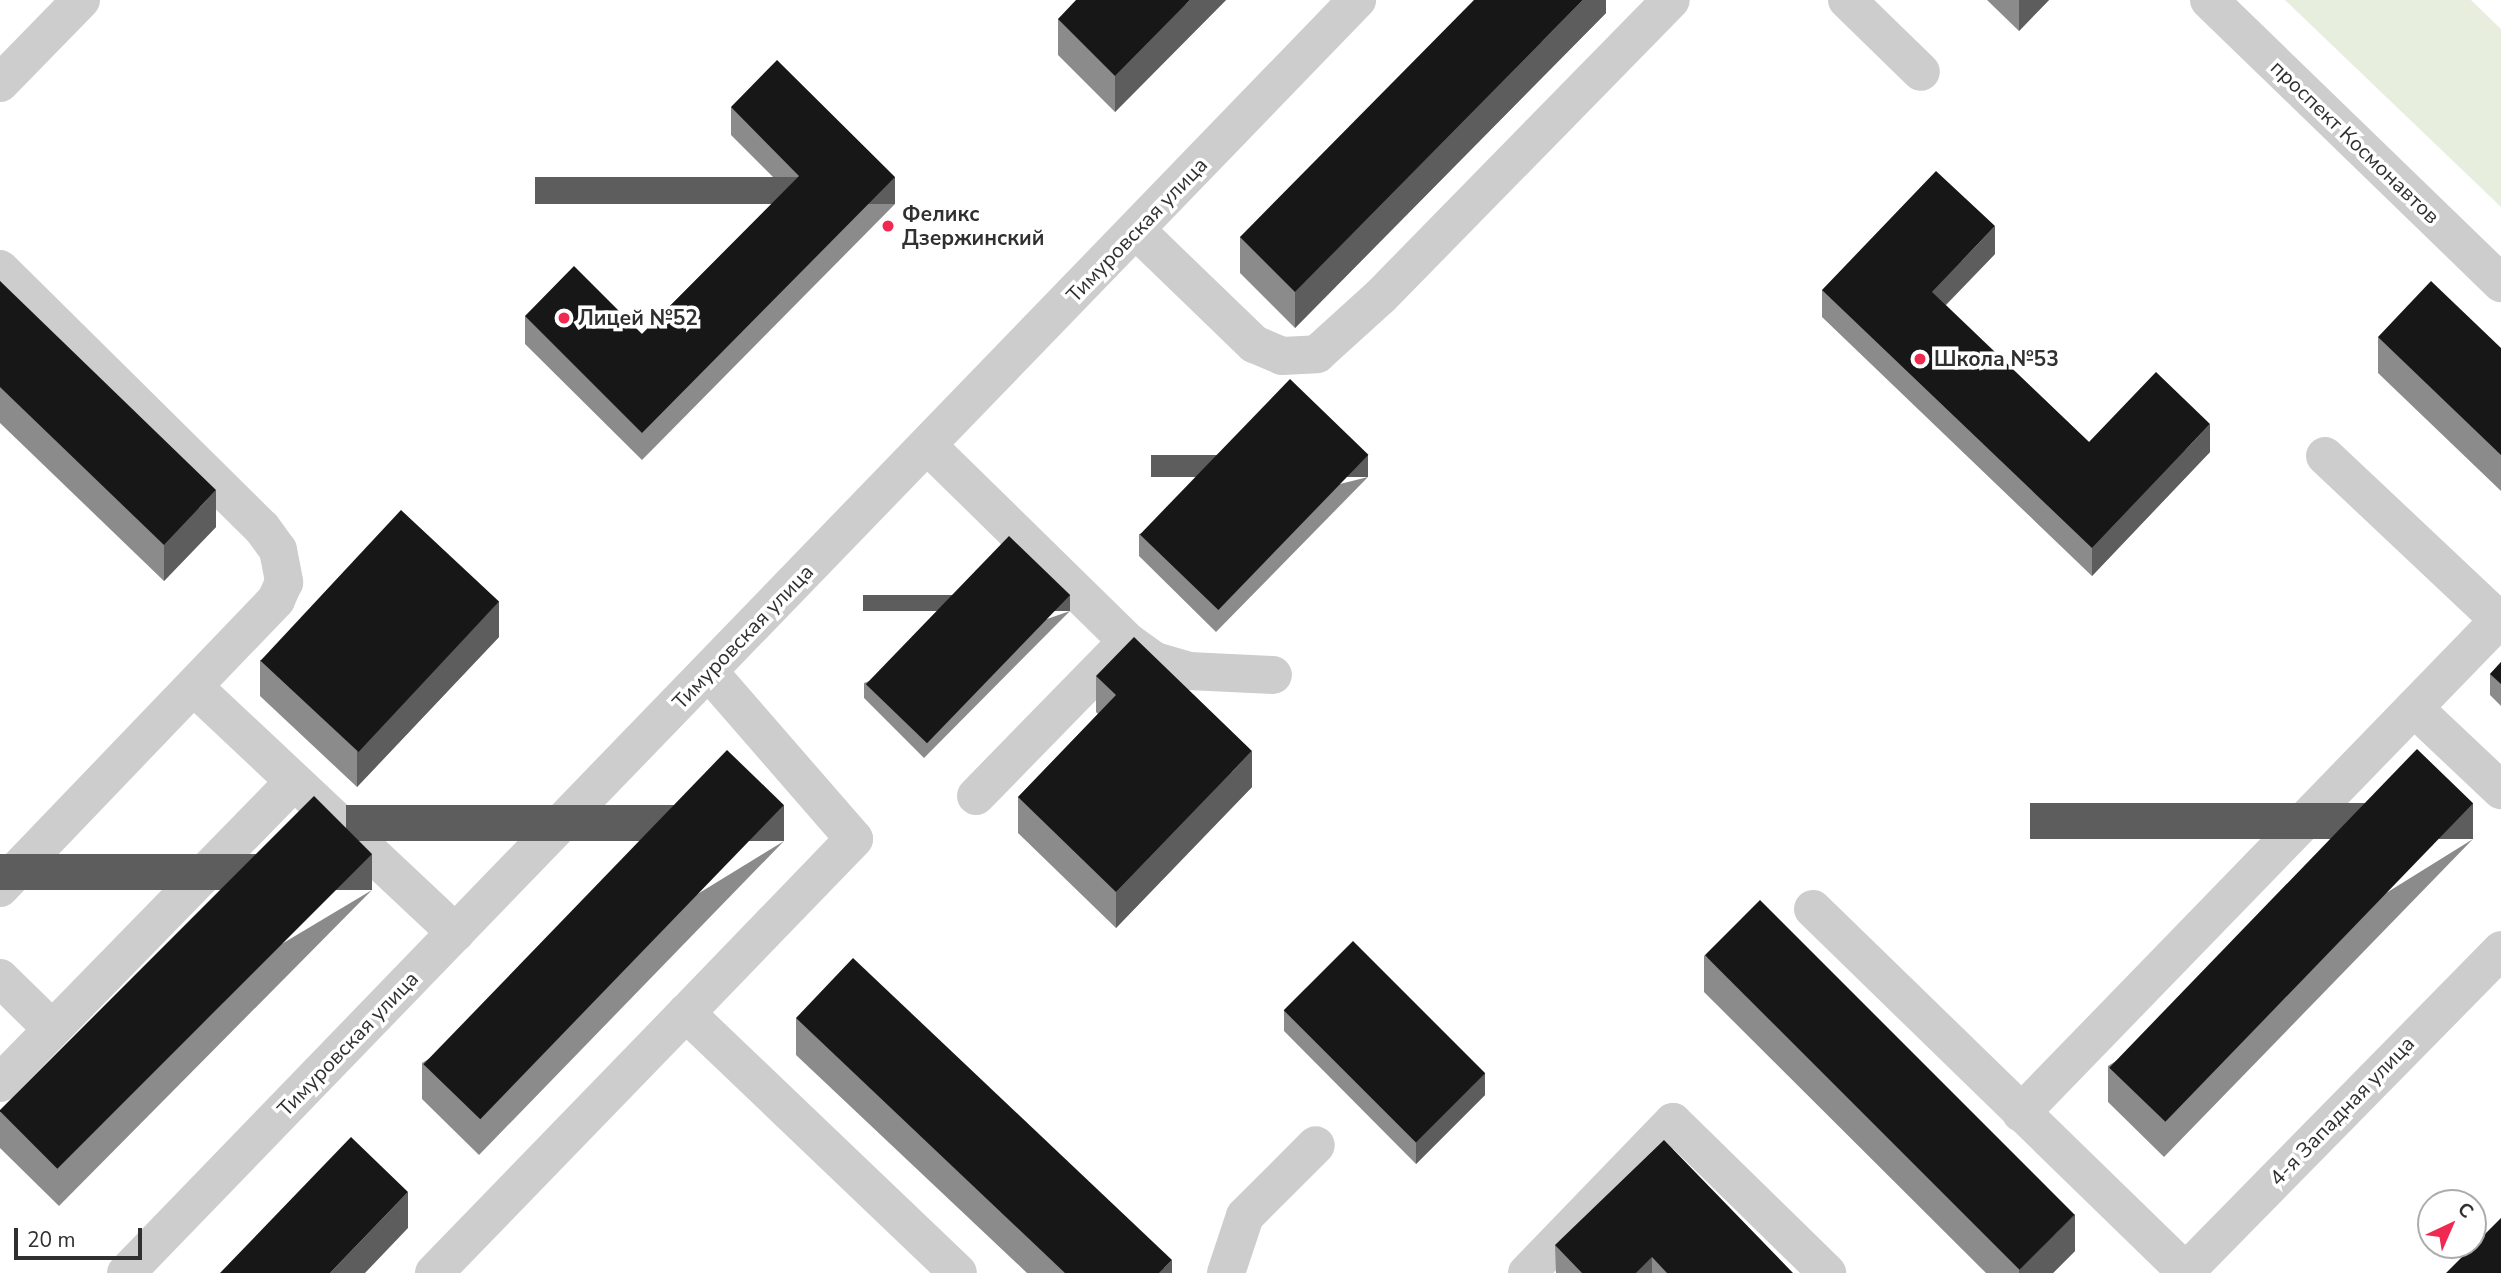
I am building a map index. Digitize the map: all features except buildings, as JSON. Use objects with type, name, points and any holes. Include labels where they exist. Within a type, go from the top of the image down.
[{"type":"street","points":[[0,83],[81,0]]},
{"type":"street","name":"Тимуровская улица","points":[[126,1273],[1137,231],[1357,0]]},
{"type":"street","points":[[1137,231],[1254,344],[1282,356],[1317,354],[1381,296],[1671,0]]},
{"type":"street","points":[[1847,0],[1922,72]]},
{"type":"street","name":"проспект Космонавтов","points":[[2209,0],[2501,283]]},
{"type":"street","points":[[0,270],[262,528],[278,550],[284,582],[276,600],[0,888]]},
{"type":"street","points":[[928,446],[1127,641],[1155,661],[1189,671],[1273,675]]},
{"type":"street","points":[[2021,1112],[2500,619],[2325,456]]},
{"type":"street","points":[[976,796],[1127,641]]},
{"type":"street","points":[[434,1273],[854,839],[709,672]]},
{"type":"street","points":[[194,687],[456,933]]},
{"type":"street","points":[[2414,708],[2501,790]]},
{"type":"street","points":[[0,1083],[294,782]]},
{"type":"street","points":[[1813,909],[2185,1272]]},
{"type":"street","name":"4-я Западная улица","points":[[2185,1272],[2494,970]]},
{"type":"street","points":[[0,978],[52,1029]]},
{"type":"street","points":[[686,1013],[958,1273]]},
{"type":"street","points":[[1527,1273],[1673,1122],[1827,1273]]},
{"type":"street","points":[[1226,1273],[1245,1216],[1316,1144]]},
{"type":"green space","points":[[2285,0],[2471,0],[2501,29],[2501,207]]},
{"type":"place","name":"Феликс Дзержинский","points":[[888,226]]},
{"type":"place","name":"Лицей №52","points":[[564,318]]},
{"type":"place","name":"Школа №53","points":[[1920,359]]}]
